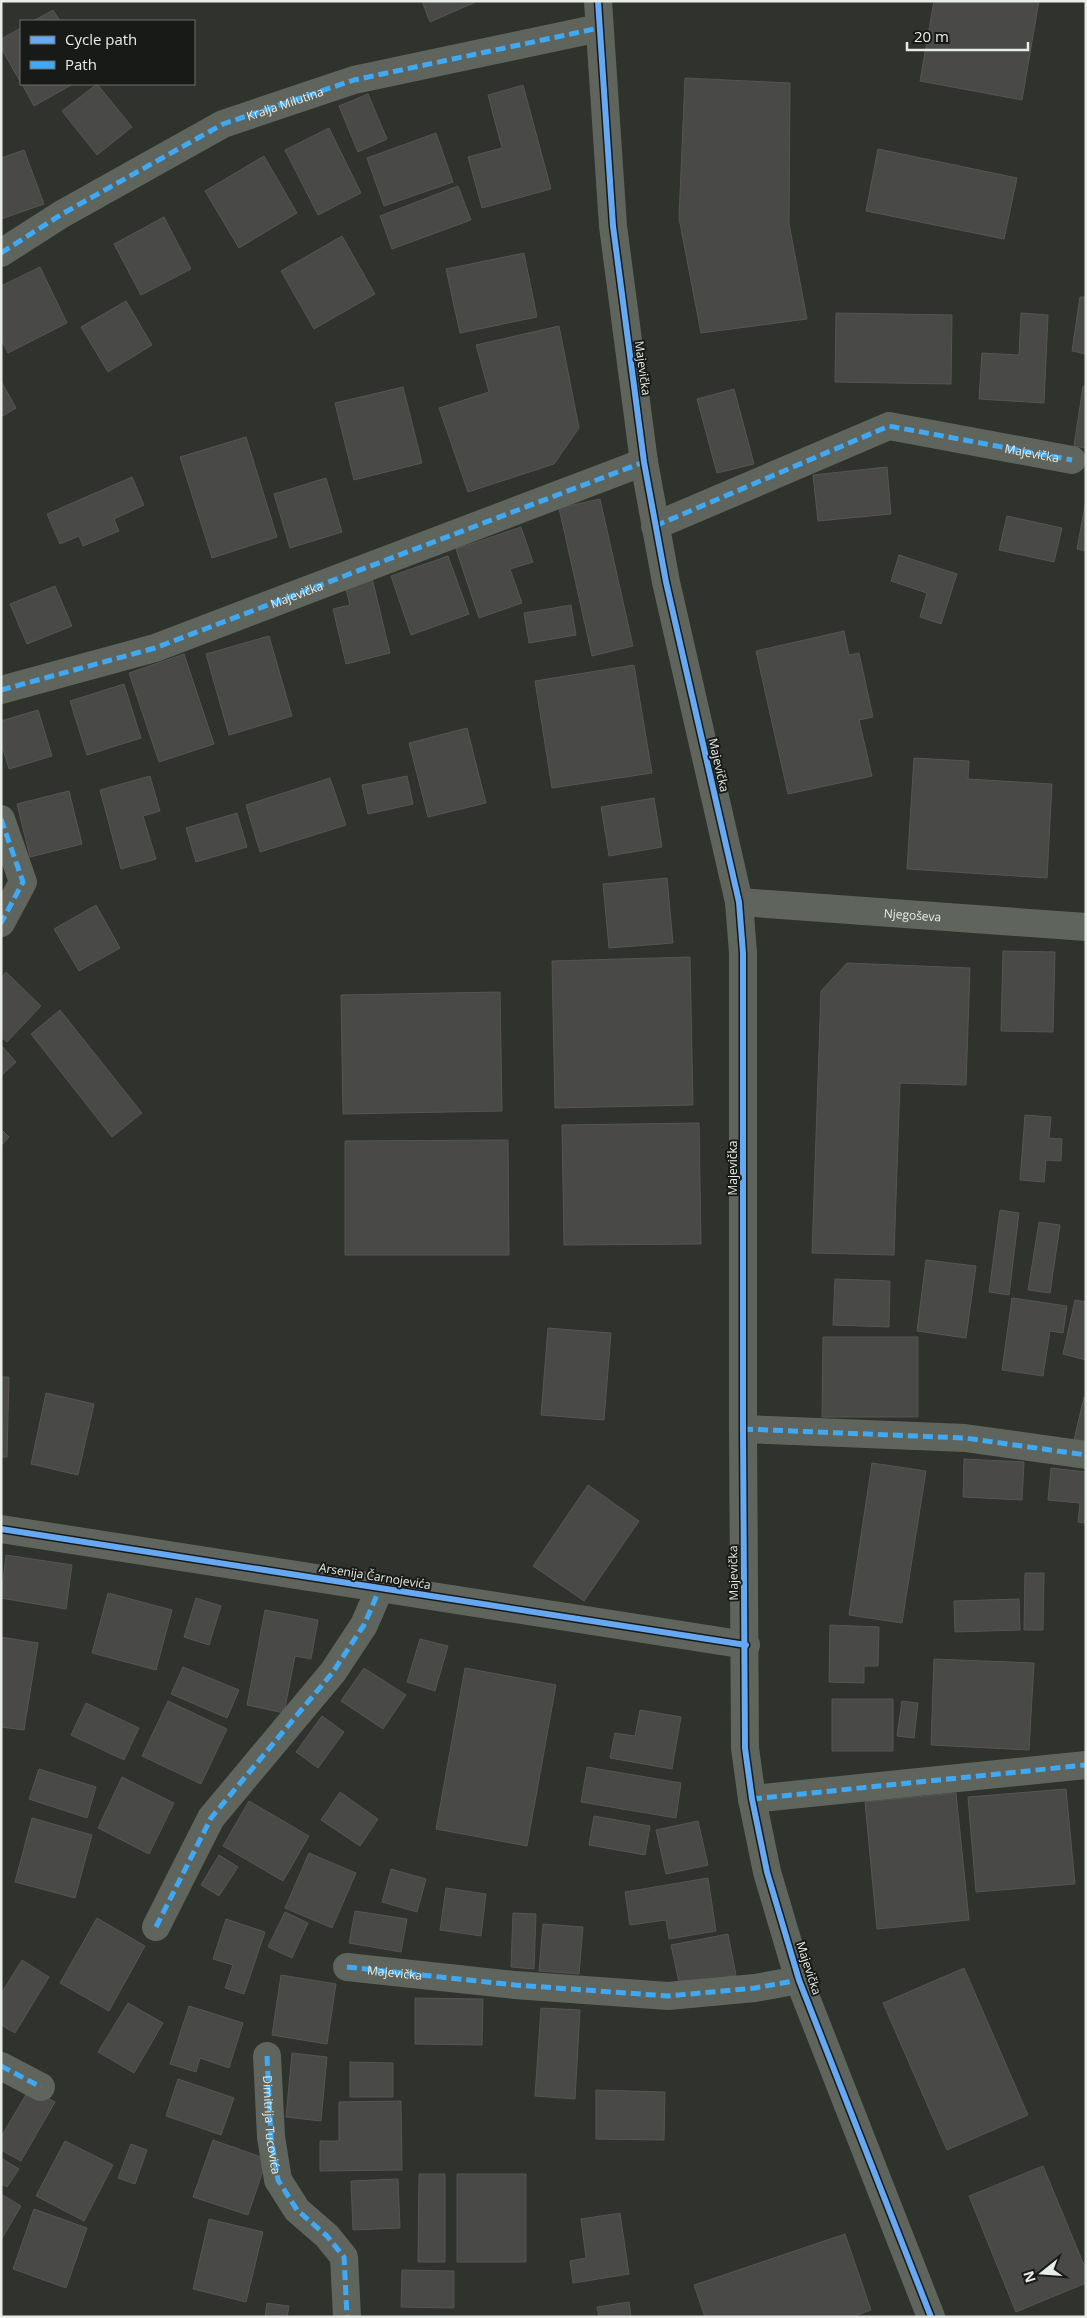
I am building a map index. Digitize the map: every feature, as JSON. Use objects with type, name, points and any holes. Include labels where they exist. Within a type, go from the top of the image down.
[{"type":"street","name":"Majevička","points":[[598,1],[613,226],[644,462],[666,582],[739,902],[744,953],[743,1429],[746,1645],[745,1748],[752,1799],[767,1872],[799,1980],[932,2317]]},
{"type":"street","name":"Kralja Milutina","points":[[1,253],[62,214],[223,124],[354,80],[599,28]]},
{"type":"street","name":"Majevička","points":[[655,526],[889,426],[1072,460]]},
{"type":"street","name":"Majevička","points":[[1,690],[155,648],[644,462]]},
{"type":"street","points":[[1,819],[23,882],[1,922]]},
{"type":"street","name":"Njegoševa","points":[[739,902],[1086,927]]},
{"type":"street","points":[[743,1429],[965,1438],[1086,1455]]},
{"type":"street","name":"Arsenija Čarnojevića","points":[[1,1529],[746,1645]]},
{"type":"street","points":[[156,1927],[212,1818],[333,1672],[364,1625],[380,1588]]},
{"type":"street","points":[[752,1799],[1086,1765]]},
{"type":"street","name":"Majevička","points":[[347,1967],[515,1985],[668,1996],[755,1988],[799,1980]]},
{"type":"street","name":"Dimitrija Tucovića","points":[[268,2056],[271,2137],[278,2180],[297,2210],[327,2236],[344,2257],[347,2317]]},
{"type":"street","points":[[1,2066],[41,2087]]},
{"type":"building","points":[[422,1],[478,1],[430,22]]},
{"type":"building","points":[[934,1],[1039,1],[1022,100],[920,81]]},
{"type":"building","points":[[53,10],[59,20],[35,20]]},
{"type":"building","points":[[20,29],[20,81],[1,48],[1,39]]},
{"type":"building","points":[[685,78],[790,83],[789,224],[807,319],[701,333],[679,218]]},
{"type":"building","points":[[23,85],[71,85],[34,106]]},
{"type":"building","points":[[98,85],[132,127],[97,155],[62,111]]},
{"type":"building","points":[[523,85],[551,189],[482,208],[468,157],[502,148],[488,95]]},
{"type":"building","points":[[368,94],[387,139],[358,152],[339,106]]},
{"type":"building","points":[[329,128],[361,193],[318,215],[285,150]]},
{"type":"building","points":[[436,133],[453,182],[384,206],[367,158]]},
{"type":"building","points":[[878,149],[1017,178],[1004,239],[866,211]]},
{"type":"building","points":[[24,150],[44,204],[1,219],[1,158]]},
{"type":"building","points":[[264,156],[297,213],[239,248],[205,191]]},
{"type":"building","points":[[458,186],[471,220],[392,249],[380,216]]},
{"type":"building","points":[[164,217],[191,269],[141,295],[114,244]]},
{"type":"building","points":[[342,236],[375,294],[314,329],[281,271]]},
{"type":"building","points":[[524,253],[537,317],[460,333],[446,269]]},
{"type":"building","points":[[40,267],[67,323],[8,353],[1,339],[1,286]]},
{"type":"building","points":[[1080,297],[1086,297],[1086,354],[1072,351]]},
{"type":"building","points":[[126,301],[152,345],[108,372],[81,327]]},
{"type":"building","points":[[836,313],[952,315],[951,384],[835,382]]},
{"type":"building","points":[[1021,313],[1048,315],[1044,403],[979,399],[982,353],[1019,355]]},
{"type":"building","points":[[559,326],[579,428],[554,464],[468,492],[439,408],[489,392],[476,345]]},
{"type":"building","points":[[1,381],[16,408],[1,417]]},
{"type":"building","points":[[1083,386],[1086,387],[1086,448],[1074,446]]},
{"type":"building","points":[[403,387],[422,463],[354,480],[335,403]]},
{"type":"building","points":[[734,389],[754,464],[717,473],[697,399]]},
{"type":"building","points":[[246,437],[277,537],[212,558],[180,457]]},
{"type":"building","points":[[887,467],[891,514],[818,521],[813,475]]},
{"type":"building","points":[[132,477],[144,505],[114,519],[119,531],[83,546],[79,536],[60,544],[47,514]]},
{"type":"building","points":[[326,478],[342,532],[290,548],[274,494]]},
{"type":"building","points":[[600,499],[633,646],[592,656],[559,508]]},
{"type":"building","points":[[1086,500],[1086,551],[1077,549]]},
{"type":"building","points":[[1007,516],[1062,528],[1054,562],[999,550]]},
{"type":"building","points":[[521,527],[533,562],[510,569],[522,603],[479,618],[456,549]]},
{"type":"building","points":[[899,555],[957,574],[941,624],[920,617],[927,593],[891,581]]},
{"type":"building","points":[[448,556],[469,614],[411,635],[391,576]]},
{"type":"building","points":[[372,578],[390,653],[346,664],[333,609],[350,605],[345,585]]},
{"type":"building","points":[[55,586],[72,626],[27,644],[10,604]]},
{"type":"building","points":[[571,605],[576,635],[529,643],[524,613]]},
{"type":"building","points":[[844,631],[849,655],[859,653],[873,717],[859,720],[872,776],[788,794],[756,651]]},
{"type":"building","points":[[269,636],[292,716],[229,735],[206,654]]},
{"type":"building","points":[[184,654],[214,744],[159,762],[129,673]]},
{"type":"building","points":[[634,665],[652,773],[552,788],[535,681]]},
{"type":"building","points":[[124,684],[141,738],[87,755],[70,701]]},
{"type":"building","points":[[38,710],[52,756],[9,769],[1,743],[1,721]]},
{"type":"building","points":[[467,728],[486,803],[428,817],[409,743]]},
{"type":"building","points":[[914,758],[969,761],[968,779],[1052,784],[1047,878],[907,869]]},
{"type":"building","points":[[150,776],[160,811],[143,816],[156,859],[121,869],[100,790]]},
{"type":"building","points":[[407,776],[413,804],[368,814],[362,785]]},
{"type":"building","points":[[330,778],[346,825],[260,852],[246,805]]},
{"type":"building","points":[[69,791],[82,844],[30,857],[17,804]]},
{"type":"building","points":[[654,798],[662,847],[609,856],[601,807]]},
{"type":"building","points":[[237,813],[247,847],[196,862],[186,828]]},
{"type":"building","points":[[667,878],[673,943],[609,948],[603,884]]},
{"type":"building","points":[[96,905],[120,948],[79,971],[54,929]]},
{"type":"building","points":[[1003,951],[1055,952],[1053,1032],[1001,1031]]},
{"type":"building","points":[[690,957],[693,1105],[555,1108],[552,961]]},
{"type":"building","points":[[847,963],[970,968],[966,1085],[900,1083],[894,1255],[812,1253],[821,991]]},
{"type":"building","points":[[6,972],[41,1006],[7,1042],[1,1037],[1,978]]},
{"type":"building","points":[[500,992],[502,1111],[343,1114],[341,995]]},
{"type":"building","points":[[60,1010],[142,1113],[112,1137],[31,1034]]},
{"type":"building","points":[[1,1045],[16,1062],[1,1076]]},
{"type":"building","points":[[1025,1115],[1051,1117],[1049,1138],[1062,1139],[1061,1161],[1046,1160],[1044,1182],[1020,1180]]},
{"type":"building","points":[[699,1123],[701,1244],[564,1245],[562,1125]]},
{"type":"building","points":[[1,1129],[9,1137],[1,1146]]},
{"type":"building","points":[[508,1140],[509,1255],[345,1255],[345,1141]]},
{"type":"building","points":[[1000,1210],[1019,1213],[1009,1295],[989,1292]]},
{"type":"building","points":[[1039,1222],[1060,1225],[1050,1293],[1028,1290]]},
{"type":"building","points":[[926,1260],[976,1266],[966,1338],[917,1331]]},
{"type":"building","points":[[835,1279],[890,1281],[889,1327],[833,1325]]},
{"type":"building","points":[[1012,1298],[1067,1306],[1063,1333],[1050,1331],[1043,1376],[1002,1370]]},
{"type":"building","points":[[1075,1300],[1086,1302],[1086,1360],[1063,1354]]},
{"type":"building","points":[[548,1328],[611,1333],[604,1420],[541,1415]]},
{"type":"building","points":[[823,1337],[918,1337],[918,1417],[822,1417]]},
{"type":"building","points":[[1,1377],[9,1377],[7,1457],[1,1457]]},
{"type":"building","points":[[46,1393],[94,1404],[78,1475],[31,1464]]},
{"type":"building","points":[[1084,1397],[1086,1398],[1086,1447],[1073,1444]]},
{"type":"building","points":[[964,1459],[1024,1462],[1022,1500],[963,1497]]},
{"type":"building","points":[[872,1463],[926,1471],[902,1623],[849,1615]]},
{"type":"building","points":[[1051,1468],[1086,1472],[1086,1523],[1078,1522],[1080,1503],[1048,1500]]},
{"type":"building","points":[[588,1485],[639,1521],[584,1601],[533,1566]]},
{"type":"building","points":[[6,1555],[72,1565],[66,1609],[1,1598]]},
{"type":"building","points":[[1025,1573],[1044,1573],[1043,1630],[1024,1630]]},
{"type":"building","points":[[108,1593],[172,1610],[156,1670],[92,1653]]},
{"type":"building","points":[[196,1598],[221,1606],[209,1645],[184,1637]]},
{"type":"building","points":[[1019,1599],[1020,1630],[955,1632],[954,1601]]},
{"type":"building","points":[[265,1610],[318,1620],[311,1659],[295,1656],[284,1713],[247,1705]]},
{"type":"building","points":[[830,1625],[879,1627],[878,1666],[864,1666],[864,1683],[829,1682]]},
{"type":"building","points":[[1,1637],[38,1643],[24,1730],[1,1727]]},
{"type":"building","points":[[420,1639],[448,1646],[435,1691],[407,1682]]},
{"type":"building","points":[[934,1659],[1034,1663],[1029,1750],[931,1745]]},
{"type":"building","points":[[183,1667],[239,1690],[227,1718],[171,1694]]},
{"type":"building","points":[[364,1668],[406,1695],[383,1729],[341,1701]]},
{"type":"building","points":[[465,1668],[556,1685],[527,1846],[436,1829]]},
{"type":"building","points":[[832,1699],[893,1699],[893,1751],[832,1751]]},
{"type":"building","points":[[168,1701],[227,1729],[201,1784],[142,1756]]},
{"type":"building","points":[[902,1701],[918,1703],[914,1738],[897,1736]]},
{"type":"building","points":[[86,1703],[139,1728],[124,1760],[71,1735]]},
{"type":"building","points":[[640,1710],[681,1717],[672,1769],[610,1758],[615,1733],[635,1736]]},
{"type":"building","points":[[322,1716],[344,1732],[318,1768],[296,1752]]},
{"type":"building","points":[[587,1767],[681,1783],[676,1818],[581,1802]]},
{"type":"building","points":[[39,1769],[96,1787],[87,1818],[29,1799]]},
{"type":"building","points":[[122,1777],[174,1803],[149,1854],[98,1828]]},
{"type":"building","points":[[1066,1789],[1075,1884],[976,1892],[968,1797]]},
{"type":"building","points":[[340,1792],[378,1819],[360,1846],[321,1820]]},
{"type":"building","points":[[956,1793],[969,1920],[877,1929],[865,1802]]},
{"type":"building","points":[[249,1801],[309,1836],[283,1881],[223,1846]]},
{"type":"building","points":[[594,1816],[650,1826],[645,1855],[589,1845]]},
{"type":"building","points":[[32,1818],[92,1835],[75,1898],[15,1882]]},
{"type":"building","points":[[698,1821],[708,1865],[666,1874],[656,1830]]},
{"type":"building","points":[[309,1853],[356,1873],[332,1928],[285,1908]]},
{"type":"building","points":[[219,1855],[238,1867],[219,1896],[201,1885]]},
{"type":"building","points":[[391,1869],[426,1879],[417,1912],[382,1902]]},
{"type":"building","points":[[708,1878],[716,1931],[669,1939],[666,1920],[630,1925],[625,1892]]},
{"type":"building","points":[[446,1888],[486,1894],[481,1936],[440,1930]]},
{"type":"building","points":[[355,1911],[407,1919],[401,1952],[349,1943]]},
{"type":"building","points":[[285,1912],[308,1923],[292,1958],[268,1947]]},
{"type":"building","points":[[513,1913],[536,1914],[534,1969],[511,1967]]},
{"type":"building","points":[[97,1918],[145,1946],[109,2011],[60,1983]]},
{"type":"building","points":[[226,1919],[265,1932],[244,1994],[225,1988],[233,1965],[213,1959]]},
{"type":"building","points":[[543,1924],[583,1927],[579,1974],[539,1971]]},
{"type":"building","points":[[728,1934],[736,1975],[680,1987],[671,1945]]},
{"type":"building","points":[[22,1960],[49,1977],[15,2033],[1,2025],[1,1994]]},
{"type":"building","points":[[964,1968],[1028,2115],[947,2150],[883,2003]]},
{"type":"building","points":[[281,1975],[336,1984],[327,2044],[272,2035]]},
{"type":"building","points":[[415,1998],[483,1999],[482,2045],[415,2044]]},
{"type":"building","points":[[128,2003],[163,2023],[134,2073],[98,2052]]},
{"type":"building","points":[[189,2006],[243,2023],[229,2068],[200,2058],[196,2072],[170,2064]]},
{"type":"building","points":[[541,2008],[580,2010],[575,2099],[535,2096]]},
{"type":"building","points":[[292,2053],[327,2057],[321,2121],[286,2117]]},
{"type":"building","points":[[350,2062],[393,2063],[393,2097],[350,2097]]},
{"type":"building","points":[[178,2079],[234,2098],[221,2135],[166,2116]]},
{"type":"building","points":[[30,2088],[55,2102],[21,2161],[1,2150],[1,2137]]},
{"type":"building","points":[[596,2090],[665,2092],[664,2140],[596,2139]]},
{"type":"building","points":[[401,2101],[402,2170],[320,2171],[320,2141],[339,2141],[339,2102]]},
{"type":"building","points":[[213,2140],[267,2159],[248,2215],[193,2197]]},
{"type":"building","points":[[65,2141],[113,2165],[84,2221],[36,2196]]},
{"type":"building","points":[[131,2144],[147,2150],[135,2184],[118,2178]]},
{"type":"building","points":[[1,2158],[19,2169],[7,2187],[1,2184]]},
{"type":"building","points":[[1043,2166],[1086,2270],[1086,2283],[1016,2312],[969,2196]]},
{"type":"building","points":[[419,2174],[445,2174],[445,2262],[418,2262]]},
{"type":"building","points":[[457,2174],[526,2174],[526,2262],[457,2262]]},
{"type":"building","points":[[398,2179],[400,2228],[353,2230],[351,2181]]},
{"type":"building","points":[[1,2194],[21,2206],[1,2240]]},
{"type":"building","points":[[34,2209],[87,2228],[66,2288],[13,2269]]},
{"type":"building","points":[[620,2213],[629,2274],[573,2283],[570,2261],[586,2258],[581,2219]]},
{"type":"building","points":[[209,2219],[263,2232],[246,2302],[193,2289]]},
{"type":"building","points":[[845,2234],[871,2310],[852,2317],[705,2317],[694,2285]]},
{"type":"building","points":[[402,2270],[454,2271],[454,2308],[401,2307]]},
{"type":"building","points":[[629,2302],[631,2317],[599,2317],[597,2307]]},
{"type":"building","points":[[267,2303],[289,2306],[287,2317],[265,2317]]},
{"type":"marked path","points":[[1,253],[62,214],[223,124],[354,80],[599,28]]},
{"type":"marked path","points":[[655,526],[889,426],[1072,460]]},
{"type":"marked path","points":[[1,690],[155,648],[644,462]]},
{"type":"marked path","points":[[1,819],[23,882],[1,923]]},
{"type":"marked path","points":[[743,1429],[965,1438],[1086,1455]]},
{"type":"marked path","points":[[156,1927],[211,1818],[333,1672],[364,1625],[380,1588]]},
{"type":"marked path","points":[[752,1799],[1086,1765]]},
{"type":"marked path","points":[[347,1967],[515,1985],[668,1996],[755,1988],[799,1980]]},
{"type":"marked path","points":[[267,2056],[271,2137],[278,2180],[297,2210],[327,2236],[344,2257],[347,2317]]},
{"type":"marked path","points":[[1,2066],[41,2087]]},
{"type":"cycle path","points":[[598,1],[613,226],[644,462],[666,582],[739,902],[743,953],[745,1748],[752,1799],[767,1872],[799,1980],[931,2317]]},
{"type":"cycle path","points":[[1,1529],[746,1645]]}]
